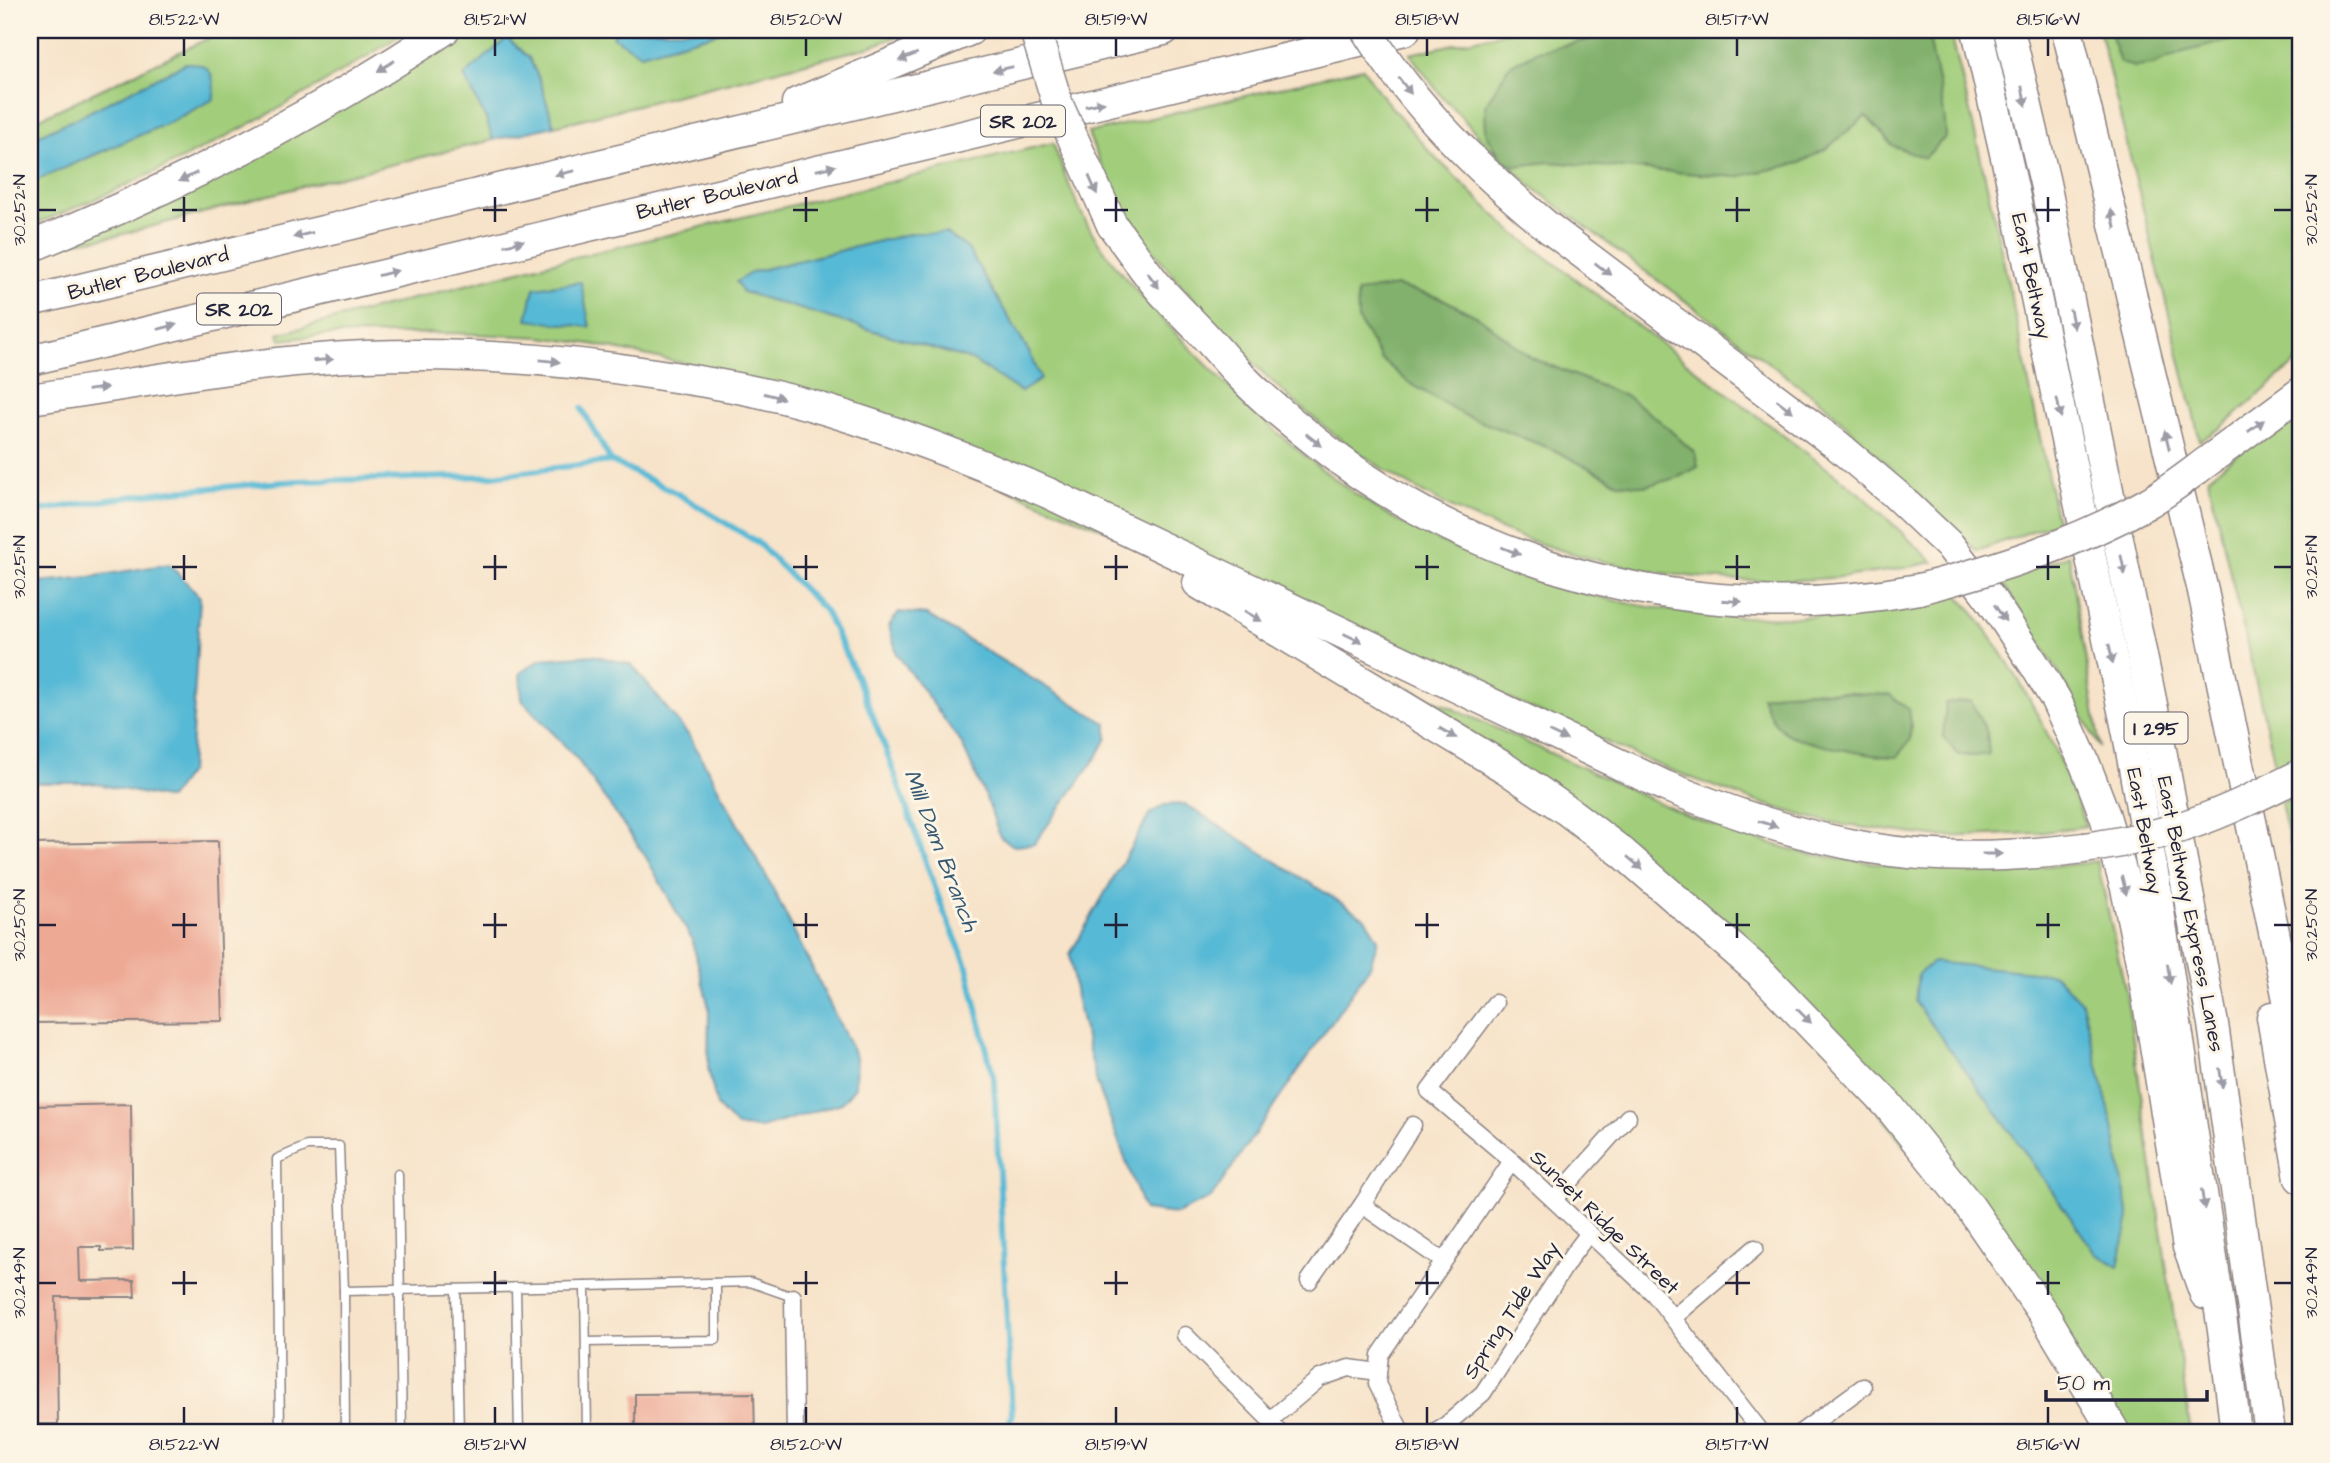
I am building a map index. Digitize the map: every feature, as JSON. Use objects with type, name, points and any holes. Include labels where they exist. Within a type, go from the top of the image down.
[{"type":"highway","points":[[30,247],[130,204],[253,144],[444,30]]},
{"type":"highway","points":[[706,140],[971,30]]},
{"type":"highway","points":[[1035,30],[1058,104],[1112,225],[1160,288],[1242,378],[1280,412],[1352,468],[1439,520],[1569,572],[1658,593],[1754,602],[1852,600],[1919,589],[2001,566],[2100,527],[2147,503],[2300,393]]},
{"type":"highway","name":"Butler Boulevard","points":[[30,301],[1164,30]]},
{"type":"highway","points":[[1366,30],[1400,79],[1455,144],[1484,172],[1549,228],[1837,445],[1894,493],[1951,547],[1992,601],[2036,667],[2056,700],[2085,764],[2105,816],[2122,876],[2143,972],[2188,1247],[2226,1350]]},
{"type":"highway","name":"Butler Boulevard","points":[[30,360],[1405,30]]},
{"type":"highway","name":"East Beltway","points":[[1977,30],[2128,734],[2155,885],[2226,1350],[2236,1433]]},
{"type":"highway","name":"East Beltway Express Lanes","points":[[2009,30],[2045,183],[2157,729],[2213,1024],[2270,1433]]},
{"type":"highway","points":[[2067,30],[2203,592],[2300,1057]]},
{"type":"highway","points":[[30,399],[286,362],[442,354],[522,358],[639,371],[767,394],[829,410],[978,462],[1665,786],[1720,808],[1806,834],[1872,848],[1930,855],[2039,854],[2084,848],[2189,825],[2300,775]]},
{"type":"highway","points":[[1048,493],[1505,768],[1569,811],[1669,892],[1762,974],[1888,1105],[1970,1207],[2009,1261],[2115,1433]]},
{"type":"highway","points":[[2203,592],[2300,1178]]},
{"type":"street","name":"Sunset Ridge Street","points":[[1496,1003],[1429,1091],[1512,1161],[1654,1294],[1762,1433]]},
{"type":"street","points":[[1554,1200],[1628,1117]]},
{"type":"street","points":[[1309,1281],[1413,1125]]},
{"type":"street","points":[[1402,1433],[1377,1384],[1380,1355],[1512,1161]]},
{"type":"street","points":[[1362,1205],[1443,1261]]},
{"type":"street","name":"Spring Tide Way","points":[[1432,1433],[1446,1426],[1483,1393],[1589,1233]]},
{"type":"street","points":[[1672,1318],[1755,1248]]},
{"type":"street","points":[[793,1297],[795,1433]]},
{"type":"street","points":[[1185,1335],[1274,1427],[1320,1378],[1349,1368],[1378,1372]]},
{"type":"street","points":[[1800,1433],[1863,1387]]},
{"type":"lane","points":[[281,1433],[276,1159],[307,1146],[339,1146],[345,1433]]},
{"type":"lane","points":[[398,1174],[402,1433]]},
{"type":"lane","points":[[344,1291],[750,1282],[793,1297]]},
{"type":"lane","points":[[586,1342],[716,1340],[716,1283]]},
{"type":"lane","points":[[585,1286],[587,1433]]},
{"type":"lane","points":[[516,1287],[519,1433]]},
{"type":"lane","points":[[456,1289],[459,1433]]},
{"type":"green space","points":[[209,30],[409,30],[318,86],[225,137],[129,184],[30,226],[30,183],[172,121],[79,117],[30,139],[30,123],[209,38]]},
{"type":"green space","points":[[461,30],[617,30],[613,36],[641,54],[728,30],[916,30],[866,48],[554,126],[540,81],[529,58],[486,119],[493,140],[311,184],[116,236],[62,244],[403,67]]},
{"type":"green space","points":[[1516,30],[1950,30],[1993,214],[2057,522],[1977,551],[1824,404],[1536,190],[1488,146],[1439,93],[1410,54]]},
{"type":"green space","points":[[1632,30],[1928,30],[1946,136],[1925,158],[1893,146],[1866,116],[1827,148],[1800,163],[1736,177],[1549,162],[1515,166],[1502,160],[1486,133],[1485,106],[1509,66],[1538,51]]},
{"type":"green space","points":[[2099,30],[2300,30],[2300,359],[2222,427],[2200,441]]},
{"type":"green space","points":[[2109,30],[2273,30],[2183,52],[2153,65],[2135,67],[2120,63]]},
{"type":"green space","points":[[1363,68],[1381,95],[1431,153],[1509,229],[1861,494],[1933,562],[1851,576],[1769,580],[1688,576],[1608,563],[1530,540],[1455,509],[1383,469],[1290,398],[1232,341],[1152,249],[1116,196],[1088,133]]},
{"type":"green space","points":[[1053,143],[1071,190],[1093,234],[1131,285],[1249,407],[1319,467],[1370,504],[1396,520],[1488,562],[1574,591],[1662,609],[1753,617],[1818,616],[1878,608],[1956,592],[1997,645],[2015,674],[2047,733],[2086,826],[2038,833],[1940,837],[1844,825],[1748,799],[1665,768],[1441,669],[721,371],[591,344],[540,337],[450,333],[326,335],[280,340],[278,334],[542,265]],"holes":[[[913,233],[946,233],[968,249],[1029,352],[1041,379],[1021,392],[972,360],[743,292],[752,272]]]},
{"type":"green space","points":[[1396,286],[1441,298],[1480,318],[1532,358],[1628,397],[1660,421],[1695,453],[1698,467],[1679,477],[1646,486],[1618,483],[1554,450],[1464,415],[1408,382],[1381,359],[1358,320],[1357,292]]},
{"type":"green space","points":[[2300,402],[2300,755],[2276,768],[2208,478]]},
{"type":"green space","points":[[2069,555],[2100,748],[2061,676],[2001,581]]},
{"type":"green space","points":[[1397,683],[1690,817],[1808,854],[1906,867],[2001,869],[2097,861],[2126,992],[2191,1433],[2125,1433],[1777,979],[1392,689]],"holes":[[[2082,1003],[2113,1126],[2129,1218],[2096,1254],[2008,1128]]]},
{"type":"green space","points":[[1783,692],[1890,695],[1909,710],[1910,740],[1897,757],[1807,741],[1786,733],[1777,726],[1762,697]]},
{"type":"green space","points":[[1971,701],[1987,732],[1989,754],[1959,755],[1943,737],[1946,703]]},
{"type":"green space","points":[[2300,794],[2300,888],[2281,803]]},
{"type":"water","points":[[617,30],[728,30],[641,54],[613,37]]},
{"type":"water","points":[[507,38],[529,58],[540,81],[554,126],[493,140],[486,119],[464,76]]},
{"type":"water","points":[[186,63],[201,65],[210,72],[214,83],[214,99],[172,121],[30,183],[30,139]]},
{"type":"water","points":[[913,233],[946,233],[968,249],[1029,352],[1041,379],[1021,392],[972,360],[743,292],[736,282],[752,272]]},
{"type":"water","points":[[581,282],[590,327],[527,320],[534,288]]},
{"type":"water","points":[[169,564],[200,597],[190,771],[169,799],[92,783],[30,783],[30,583],[90,577]]},
{"type":"water","points":[[899,612],[927,615],[1107,724],[1107,738],[1098,755],[1034,844],[1014,846],[1000,837],[962,744],[897,654],[889,626]]},
{"type":"water","points":[[593,655],[632,665],[690,737],[770,883],[856,1057],[855,1087],[842,1103],[761,1128],[737,1127],[717,1106],[708,1068],[709,1008],[692,940],[646,857],[577,759],[522,700],[520,673],[541,659]]},
{"type":"water","points":[[1185,804],[1365,918],[1378,939],[1370,966],[1211,1198],[1176,1214],[1144,1210],[1097,1083],[1076,997],[1070,954],[1150,814],[1164,805]]},
{"type":"water","points":[[1933,962],[2054,974],[2082,1003],[2113,1126],[2129,1218],[2118,1266],[2096,1254],[1915,1002],[1918,974]]},
{"type":"building","points":[[218,841],[223,1021],[30,1023],[30,844]]},
{"type":"building","points":[[131,1104],[133,1250],[101,1251],[101,1247],[79,1247],[80,1281],[134,1280],[135,1297],[56,1297],[58,1424],[30,1424],[30,1106]]},
{"type":"building","points":[[754,1393],[755,1433],[635,1433],[635,1394]]},
{"type":"waterway","name":"Mill Dam Branch","points":[[582,409],[611,461],[678,494],[757,542],[825,611],[857,677],[942,907],[966,963],[994,1080],[1012,1415],[1006,1433]]},
{"type":"waterway","points":[[30,512],[161,492],[297,481],[492,476],[611,461]]}]
